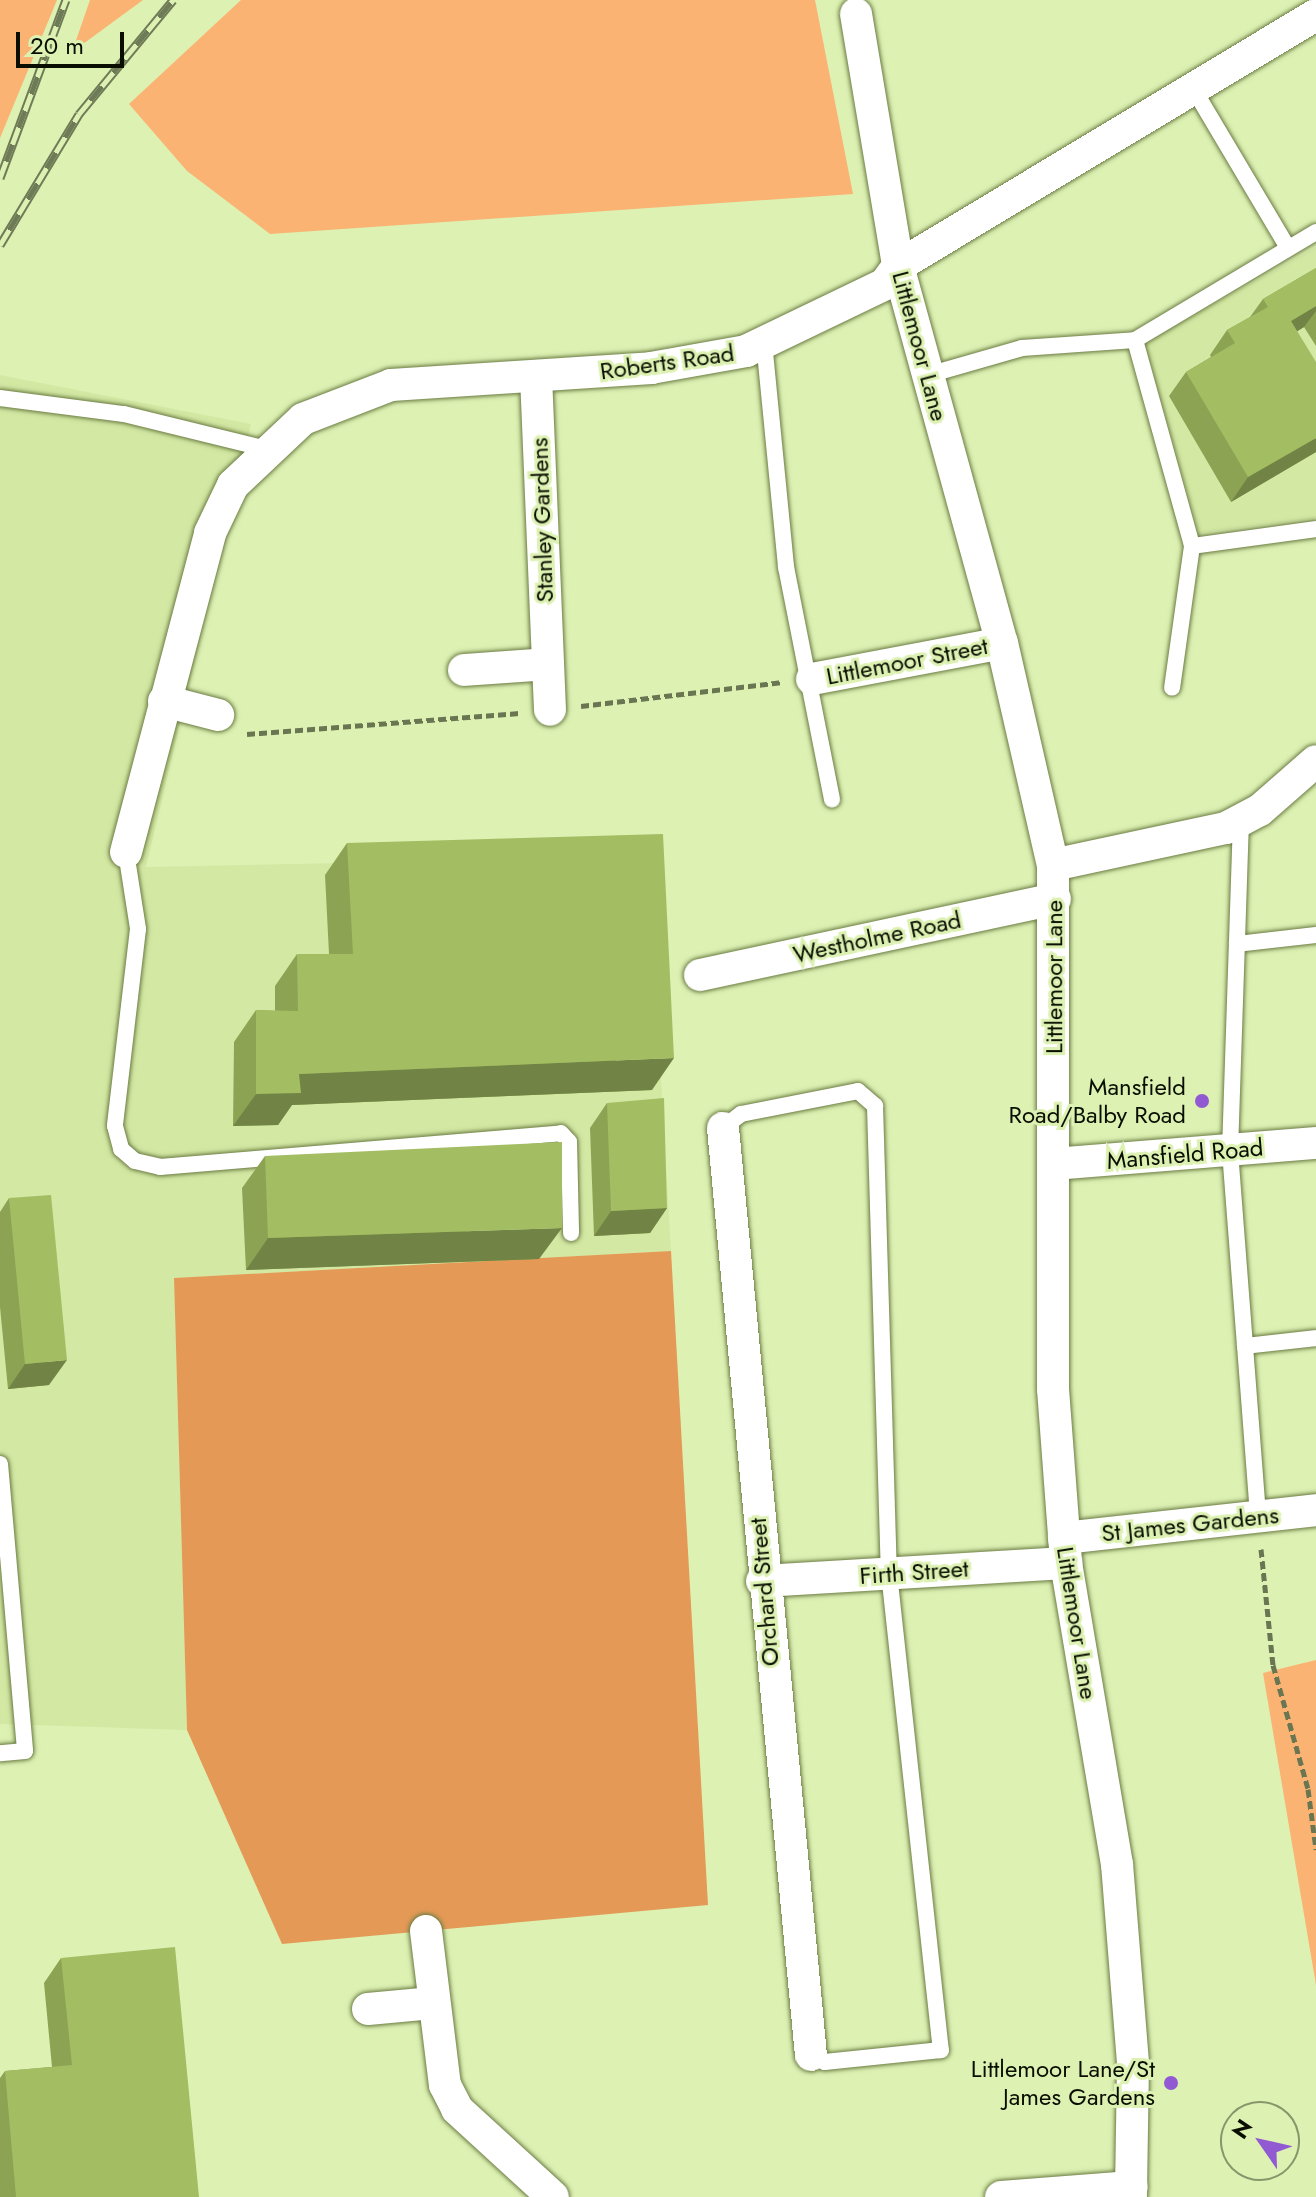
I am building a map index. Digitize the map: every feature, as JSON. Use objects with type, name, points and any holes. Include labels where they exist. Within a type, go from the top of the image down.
[{"type":"street","name":"Littlemoor Lane","points":[[856,14],[898,266],[1002,643],[1053,865],[1053,1389],[1065,1550],[1117,1864],[1133,2064],[1132,2192]]},
{"type":"street","name":"Roberts Road","points":[[126,852],[210,533],[233,485],[267,449],[303,419],[391,385],[651,368],[764,342],[885,284],[898,266],[1196,93],[1316,15]]},
{"type":"street","name":"Stanley Gardens","points":[[536,376],[550,710]]},
{"type":"street","name":"Littlemoor Street","points":[[812,679],[1002,643]]},
{"type":"street","points":[[464,670],[547,664]]},
{"type":"street","points":[[164,701],[218,715]]},
{"type":"street","points":[[1053,865],[1241,820],[1316,761]]},
{"type":"street","name":"Westholme Road","points":[[700,975],[1055,899]]},
{"type":"street","name":"Orchard Street","points":[[723,1128],[762,1581],[811,2055]]},
{"type":"street","name":"Mansfield Road","points":[[1054,1164],[1316,1143]]},
{"type":"street","name":"St James Gardens","points":[[1065,1550],[1258,1516],[1316,1510]]},
{"type":"street","name":"Firth Street","points":[[762,1581],[889,1573],[1065,1550]]},
{"type":"street","points":[[426,1931],[439,2064],[457,2109],[553,2197]]},
{"type":"street","points":[[368,2009],[433,2003]]},
{"type":"street","points":[[1001,2197],[1132,2192]]},
{"type":"lane","points":[[1196,93],[1288,248]]},
{"type":"lane","points":[[928,375],[1022,348],[1135,340],[1316,232]]},
{"type":"lane","points":[[1135,340],[1192,546],[1172,688]]},
{"type":"lane","points":[[764,342],[786,567],[812,679],[832,800]]},
{"type":"lane","points":[[0,398],[124,414],[267,449]]},
{"type":"lane","points":[[1192,546],[1316,529]]},
{"type":"lane","points":[[1241,820],[1230,1151],[1258,1516]]},
{"type":"lane","points":[[126,852],[138,929],[115,1126],[128,1155],[160,1167],[561,1133],[569,1142],[571,1233]]},
{"type":"lane","points":[[1237,944],[1316,935]]},
{"type":"lane","points":[[723,1128],[741,1114],[858,1091],[875,1106],[889,1573],[941,2050],[825,2062],[811,2055]]},
{"type":"lane","points":[[1245,1346],[1316,1338]]},
{"type":"lane","points":[[0,1464],[25,1751],[0,1753]]},
{"type":"path","points":[[218,715],[236,734],[285,737],[812,679]]},
{"type":"path","points":[[1258,1516],[1273,1665],[1305,1775],[1316,1849]]},
{"type":"shaded area","points":[[0,0],[57,0],[0,138]]},
{"type":"shaded area","points":[[90,0],[143,0],[72,52]]},
{"type":"shaded area","points":[[241,0],[815,0],[853,194],[270,234],[187,171],[129,104]]},
{"type":"shaded area","points":[[1316,247],[1316,518],[1199,533],[1145,343]]},
{"type":"shaded area","points":[[0,375],[251,424],[146,867],[648,857],[671,1251],[174,1278],[187,1730],[0,1724]]},
{"type":"shaded area","points":[[671,1251],[708,1905],[282,1944],[187,1730],[174,1278]]},
{"type":"shaded area","points":[[1316,1660],[1316,1985],[1263,1673]]},
{"type":"building","points":[[1316,268],[1316,306],[1291,321],[1316,362],[1316,438],[1248,477],[1186,372],[1235,343],[1227,330],[1268,307],[1263,299]]},
{"type":"building","points":[[663,834],[674,1058],[299,1074],[301,1093],[256,1094],[256,1010],[298,1011],[297,954],[353,954],[347,843]]},
{"type":"building","points":[[664,1098],[667,1208],[611,1211],[607,1103]]},
{"type":"building","points":[[562,1142],[562,1228],[268,1238],[265,1156]]},
{"type":"building","points":[[51,1195],[67,1360],[25,1364],[9,1198]]},
{"type":"building","points":[[175,1947],[199,2197],[16,2197],[5,2071],[72,2065],[61,1958]]},
{"type":"railway","points":[[0,178],[66,0]]},
{"type":"railway","points":[[0,245],[79,114],[173,0]]},
{"type":"place","name":"Mansfield Road/Balby Road","points":[[1202,1101]]},
{"type":"place","name":"Littlemoor Lane/St James Gardens","points":[[1171,2083]]}]
